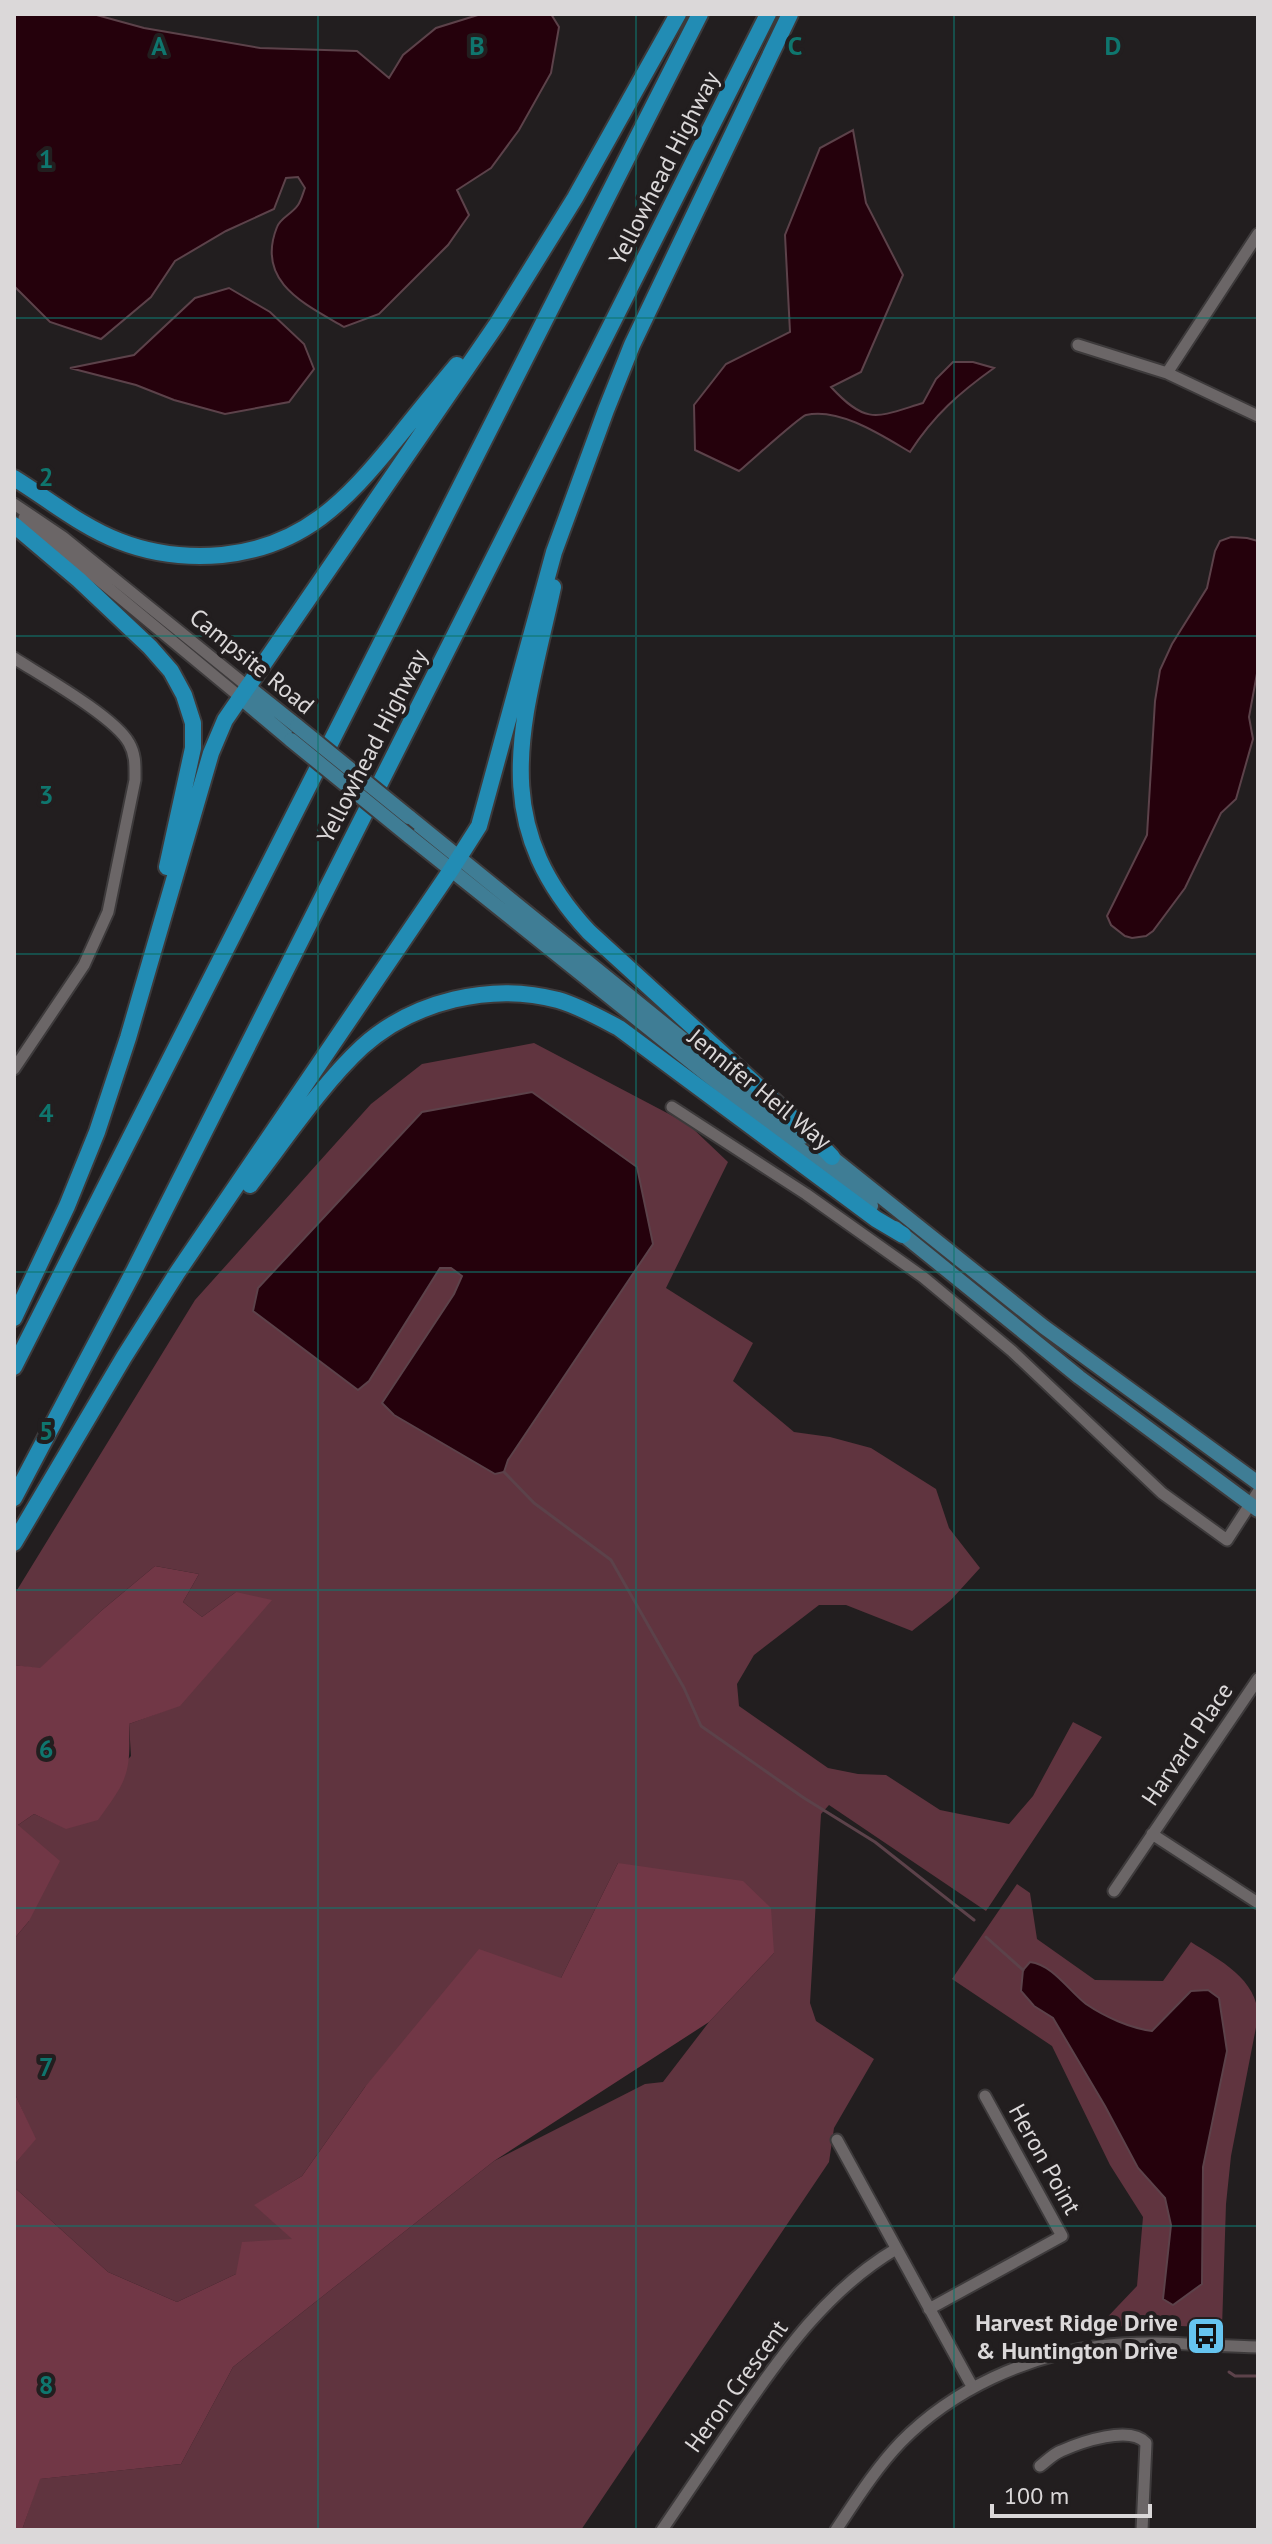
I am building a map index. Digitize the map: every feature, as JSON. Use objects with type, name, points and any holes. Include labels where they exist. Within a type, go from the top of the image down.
[{"type":"highway","points":[[14,1318],[67,1206],[97,1132],[211,753],[225,720],[497,324],[575,198],[678,14]]},
{"type":"highway","name":"Yellowhead Highway","points":[[14,1367],[700,14]]},
{"type":"highway","name":"Yellowhead Highway","points":[[14,1498],[134,1271],[768,14]]},
{"type":"highway","points":[[14,1543],[124,1357],[479,826],[536,611],[579,480],[632,345],[790,14]]},
{"type":"highway","points":[[14,478],[97,530],[118,541],[142,548],[201,557],[238,554],[272,546],[324,516],[350,493],[461,360],[497,324]]},
{"type":"highway","points":[[579,480],[527,704],[520,753],[519,781],[528,832],[536,855],[547,879],[589,932],[832,1157]]},
{"type":"highway","points":[[14,525],[79,580],[158,655],[176,678],[191,712],[193,748],[143,985]]},
{"type":"highway","points":[[203,1236],[230,1209],[342,1068],[364,1045],[418,1011],[459,998],[494,994],[558,1000],[619,1028],[876,1219],[903,1235]]},
{"type":"main road","name":"Campsite Road","points":[[243,691],[294,733],[409,817],[455,864]]},
{"type":"main road","name":"Jennifer Heil Way","points":[[294,733],[409,836],[455,864],[832,1157],[1044,1327],[1258,1483]]},
{"type":"main road","name":"Jennifer Heil Way","points":[[455,864],[1079,1377],[1255,1502]]},
{"type":"street","points":[[1167,373],[1258,234]]},
{"type":"street","points":[[1078,345],[1167,373],[1258,416]]},
{"type":"street","name":"Campsite Road","points":[[14,504],[63,537],[243,691]]},
{"type":"street","name":"Campsite Road","points":[[14,511],[243,691]]},
{"type":"street","points":[[14,658],[108,720],[131,745],[135,762],[135,780],[108,912],[84,965],[14,1069]]},
{"type":"street","points":[[672,1107],[793,1185],[923,1277],[1012,1351],[1162,1493],[1190,1515],[1227,1540],[1255,1502]]},
{"type":"street","name":"Harvard Place","points":[[1114,1891],[1258,1679]]},
{"type":"street","points":[[1152,1834],[1258,1903]]},
{"type":"street","name":"Heron Point","points":[[929,2309],[1062,2236],[985,2096]]},
{"type":"street","points":[[837,2140],[973,2388]]},
{"type":"street","name":"Heron Crescent","points":[[662,2530],[785,2349],[824,2306],[877,2260],[896,2249]]},
{"type":"street","points":[[836,2530],[881,2465],[923,2422],[973,2388],[1041,2358],[1102,2346],[1258,2347]]},
{"type":"street","points":[[1040,2466],[1058,2452],[1091,2440],[1130,2434],[1140,2436],[1146,2443],[1142,2530]]},
{"type":"shaded area","points":[[14,14],[93,14],[144,28],[260,48],[357,51],[389,78],[403,55],[436,28],[481,14],[551,14],[559,27],[551,73],[519,130],[491,168],[457,190],[469,215],[448,245],[379,314],[344,327],[300,300],[278,277],[272,246],[277,227],[298,205],[305,188],[298,177],[286,178],[274,209],[226,231],[175,261],[151,297],[101,339],[50,322],[14,286]]},
{"type":"shaded area","points":[[853,130],[866,203],[903,275],[861,372],[831,387],[854,408],[873,415],[883,414],[923,403],[936,379],[953,362],[973,362],[994,368],[948,406],[910,452],[846,419],[832,415],[806,415],[739,471],[695,450],[694,405],[726,364],[790,332],[785,235],[820,148]]},
{"type":"shaded area","points":[[229,288],[270,312],[304,344],[314,369],[289,402],[225,414],[174,400],[136,385],[70,368],[134,355],[195,298]]},
{"type":"shaded area","points":[[1231,537],[1258,541],[1258,668],[1249,717],[1253,739],[1236,799],[1221,813],[1185,888],[1153,931],[1146,936],[1132,938],[1111,925],[1107,916],[1147,835],[1155,701],[1160,670],[1172,644],[1207,588],[1220,541]]},
{"type":"shaded area","points":[[534,1043],[688,1124],[728,1162],[666,1288],[753,1343],[733,1381],[794,1432],[830,1437],[871,1448],[936,1489],[949,1528],[980,1568],[950,1601],[912,1631],[846,1605],[819,1605],[754,1655],[737,1684],[739,1706],[828,1768],[886,1775],[940,1810],[1009,1824],[1033,1796],[1073,1722],[1102,1737],[986,1911],[829,1805],[821,1814],[810,2003],[816,2021],[874,2059],[834,2128],[829,2162],[581,2530],[22,2530],[39,2479],[181,2464],[233,2367],[494,2161],[645,2084],[663,2082],[709,2022],[774,1953],[618,1863],[561,1978],[365,2087],[302,2176],[255,2205],[293,2239],[236,2274],[177,2302],[108,2272],[14,2187],[14,2165],[35,2139],[14,2092],[14,1939],[29,1921],[18,1825],[34,1814],[66,1828],[131,1756],[129,1724],[180,1705],[236,1592],[202,1617],[183,1602],[199,1574],[155,1566],[101,1611],[40,1669],[14,1665],[14,1595],[195,1300],[371,1104],[422,1064]],"holes":[[[532,1092],[508,1460],[504,1472],[495,1474],[394,1415],[382,1403],[454,1294],[462,1276],[451,1268],[440,1267],[369,1381]]]},
{"type":"shaded area","points":[[532,1092],[637,1167],[653,1244],[508,1460],[504,1472],[495,1474],[394,1415],[382,1403],[454,1294],[462,1276],[451,1268],[440,1268],[369,1381],[358,1390],[253,1311],[258,1288],[422,1112]]},
{"type":"shaded area","points":[[155,1566],[199,1574],[183,1602],[202,1617],[236,1592],[272,1600],[180,1706],[129,1724],[125,1776],[98,1820],[66,1829],[34,1814],[18,1825],[60,1861],[29,1921],[14,1939],[14,1665],[40,1668]]},
{"type":"shaded area","points":[[618,1863],[743,1881],[771,1908],[774,1953],[709,2022],[494,2161],[233,2367],[181,2464],[40,2479],[22,2530],[14,2530],[14,2187],[108,2272],[177,2302],[236,2274],[242,2242],[292,2239],[254,2205],[302,2176],[365,2087],[479,1949],[561,1978]]},
{"type":"shaded area","points":[[1017,1884],[1030,1893],[1037,1939],[1095,1980],[1163,1981],[1191,1942],[1235,1972],[1251,1992],[1258,2017],[1231,2156],[1226,2204],[1222,2328],[1160,2325],[1098,2327],[1137,2286],[1143,2217],[1110,2165],[1052,2046],[952,1979]]},
{"type":"shaded area","points":[[1030,1962],[1053,1973],[1093,2009],[1144,2030],[1152,2031],[1191,1991],[1208,1990],[1219,1998],[1227,2051],[1203,2167],[1202,2284],[1173,2305],[1163,2299],[1171,2225],[1165,2198],[1138,2168],[1053,2018],[1034,2006],[1021,1991],[1023,1970]]},
{"type":"shaded area","points":[[14,2092],[36,2139],[14,2165]]},
{"type":"waterway","points":[[504,1472],[534,1503],[611,1560],[684,1688],[701,1726],[804,1798],[875,1842],[974,1920]]},
{"type":"waterway","points":[[986,1937],[1023,1970]]},
{"type":"waterway","points":[[1229,2372],[1235,2376],[1258,2376]]},
{"type":"place","name":"Harvest Ridge Drive & Huntington Drive","points":[[1206,2336]]}]
